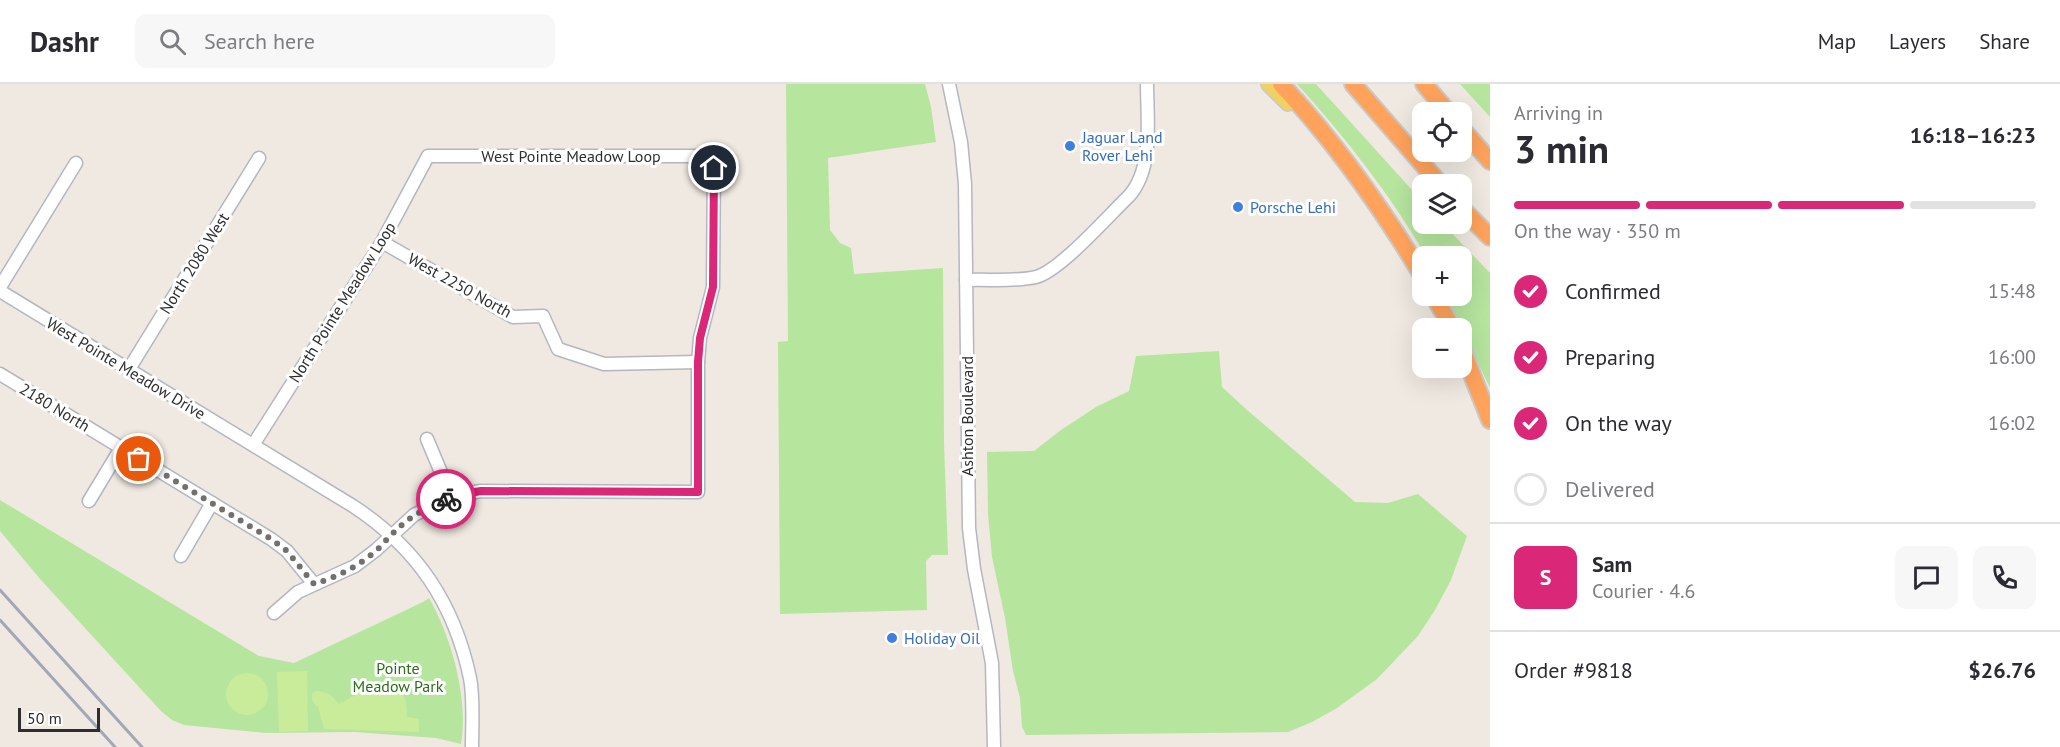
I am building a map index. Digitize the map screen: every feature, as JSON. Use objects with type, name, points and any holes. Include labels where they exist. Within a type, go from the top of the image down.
[{"type":"highway","points":[[1281,84],[1341,155],[1412,259]]},
{"type":"highway","points":[[1353,84],[1431,174]]},
{"type":"highway","points":[[1424,84],[1439,102]]},
{"type":"highway","points":[[1472,141],[1490,161]]},
{"type":"highway","points":[[1472,219],[1490,237]]},
{"type":"highway","points":[[1472,375],[1490,420]]},
{"type":"main road","points":[[1269,84],[1341,155]]},
{"type":"street","name":"Ashton Boulevard","points":[[949,84],[961,142],[965,184],[969,528],[974,568],[991,655],[994,747]]},
{"type":"street","points":[[966,280],[1028,279],[1044,274],[1063,260],[1129,196],[1137,187],[1144,170],[1147,84]]},
{"type":"street","name":"West Pointe Meadow Loop","points":[[428,156],[714,156],[713,287],[700,338],[698,362]]},
{"type":"street","name":"North Pointe Meadow Loop","points":[[253,445],[382,242],[428,156]]},
{"type":"street","name":"North 2080 West","points":[[129,369],[258,158]]},
{"type":"street","points":[[0,289],[76,163]]},
{"type":"street","name":"West 2250 North","points":[[382,242],[513,317],[543,316],[558,349],[604,364],[698,362]]},
{"type":"street","name":"West Pointe Meadow Drive","points":[[0,289],[353,506],[391,535],[417,561],[437,590],[458,636],[470,679],[472,747]]},
{"type":"street","points":[[274,613],[286,600],[314,584],[328,580],[355,566],[414,515],[451,496],[481,491],[698,492],[698,362]]},
{"type":"street","name":"2180 North","points":[[0,374],[287,551],[314,584]]},
{"type":"street","points":[[427,439],[451,496]]},
{"type":"street","points":[[89,501],[121,448]]},
{"type":"street","points":[[181,556],[212,503]]},
{"type":"green space","points":[[786,84],[925,84],[936,142],[828,158],[830,230],[840,243],[851,248],[854,274],[943,268],[944,443],[948,555],[932,555],[926,561],[927,610],[780,614],[778,342],[788,341]]},
{"type":"green space","points":[[1297,84],[1316,84],[1412,190],[1412,234],[1366,167]]},
{"type":"green space","points":[[1460,84],[1490,84],[1490,117]]},
{"type":"green space","points":[[1412,234],[1453,234],[1464,246],[1420,246]]},
{"type":"green space","points":[[1472,254],[1490,273],[1490,388],[1472,350],[1472,318],[1457,318],[1451,306],[1472,306]]},
{"type":"green space","points":[[1219,351],[1222,387],[1355,502],[1388,503],[1418,494],[1467,536],[1451,580],[1418,636],[1377,679],[1337,708],[1288,732],[1026,735],[1022,727],[1020,698],[992,557],[988,514],[987,452],[1034,451],[1096,407],[1129,391],[1136,356]]},
{"type":"green space","name":"Pointe Meadow Park","points":[[0,500],[259,656],[294,663],[429,598],[451,649],[456,668],[462,708],[461,744],[436,738],[355,732],[266,733],[184,725],[172,720],[161,711],[41,580],[0,531]]},
{"type":"green space","points":[[307,671],[308,731],[279,732],[277,672]]},
{"type":"green space","points":[[247,673],[262,679],[268,694],[262,709],[247,715],[232,709],[226,694],[232,679]]},
{"type":"green space","points":[[374,685],[402,692],[406,702],[407,717],[419,719],[419,732],[324,729],[318,707],[312,699],[312,693],[320,691],[326,693],[339,704]]},
{"type":"railway","points":[[0,590],[142,747]]},
{"type":"railway","points":[[0,620],[115,747]]},
{"type":"way so far","points":[[139,459],[271,539],[287,551],[314,584],[342,574],[355,566],[414,515],[446,499]]},
{"type":"place","name":"Jaguar Land Rover Lehi","points":[[1070,146]]},
{"type":"place","name":"Porsche Lehi","points":[[1238,207]]},
{"type":"place","name":"Holiday Oil","points":[[892,638]]},
{"type":"route","points":[[446,499],[451,496],[481,491],[698,492],[698,362],[700,338],[713,287],[714,168]]}]
